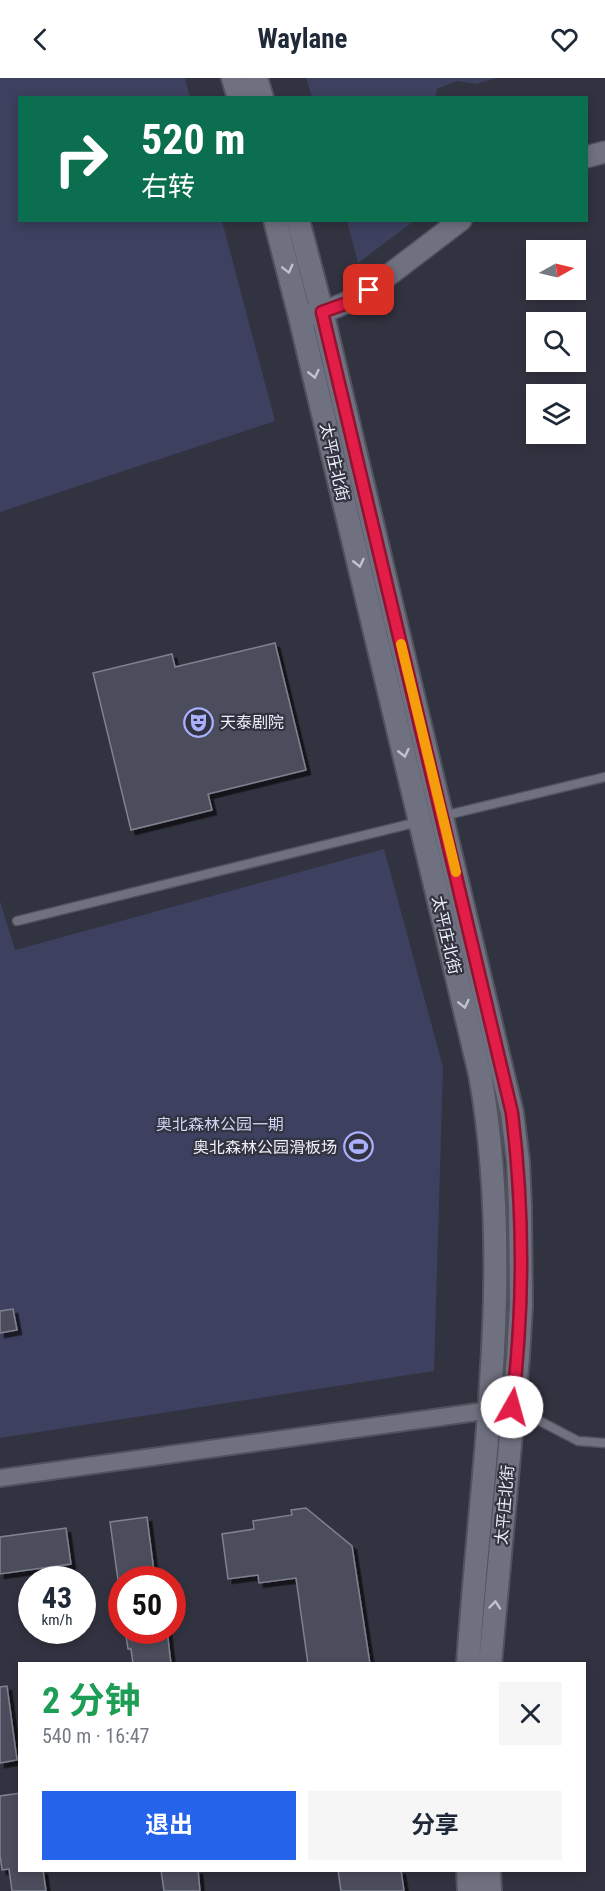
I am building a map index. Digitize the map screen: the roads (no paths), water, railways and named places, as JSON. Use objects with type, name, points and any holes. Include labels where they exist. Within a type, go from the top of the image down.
[{"type":"main road","points":[[233,78],[238,96]]},
{"type":"main road","points":[[256,78],[261,96]]},
{"type":"main road","name":"太平庄北街","points":[[276,222],[311,314],[442,816],[513,1123],[518,1161],[522,1252],[518,1357],[490,1662]]},
{"type":"main road","name":"太平庄北街","points":[[298,222],[311,314],[420,822],[488,1116],[493,1161],[496,1240],[489,1410],[468,1662]]},
{"type":"main road","points":[[468,1872],[469,1891]]},
{"type":"main road","points":[[489,1872],[490,1891]]},
{"type":"street","points":[[588,156],[605,152]]},
{"type":"street","points":[[311,314],[360,297],[458,222]]},
{"type":"street","points":[[0,1478],[512,1407]]},
{"type":"lane","points":[[17,921],[605,777]]},
{"type":"lane","points":[[512,1407],[578,1441],[605,1443]]},
{"type":"place","name":"天泰剧院","points":[[199,722]]},
{"type":"place","name":"奥北森林公园滑板场","points":[[358,1147]]},
{"type":"park label","name":"奥北森林公园一期","points":[[220,1124]]}]
